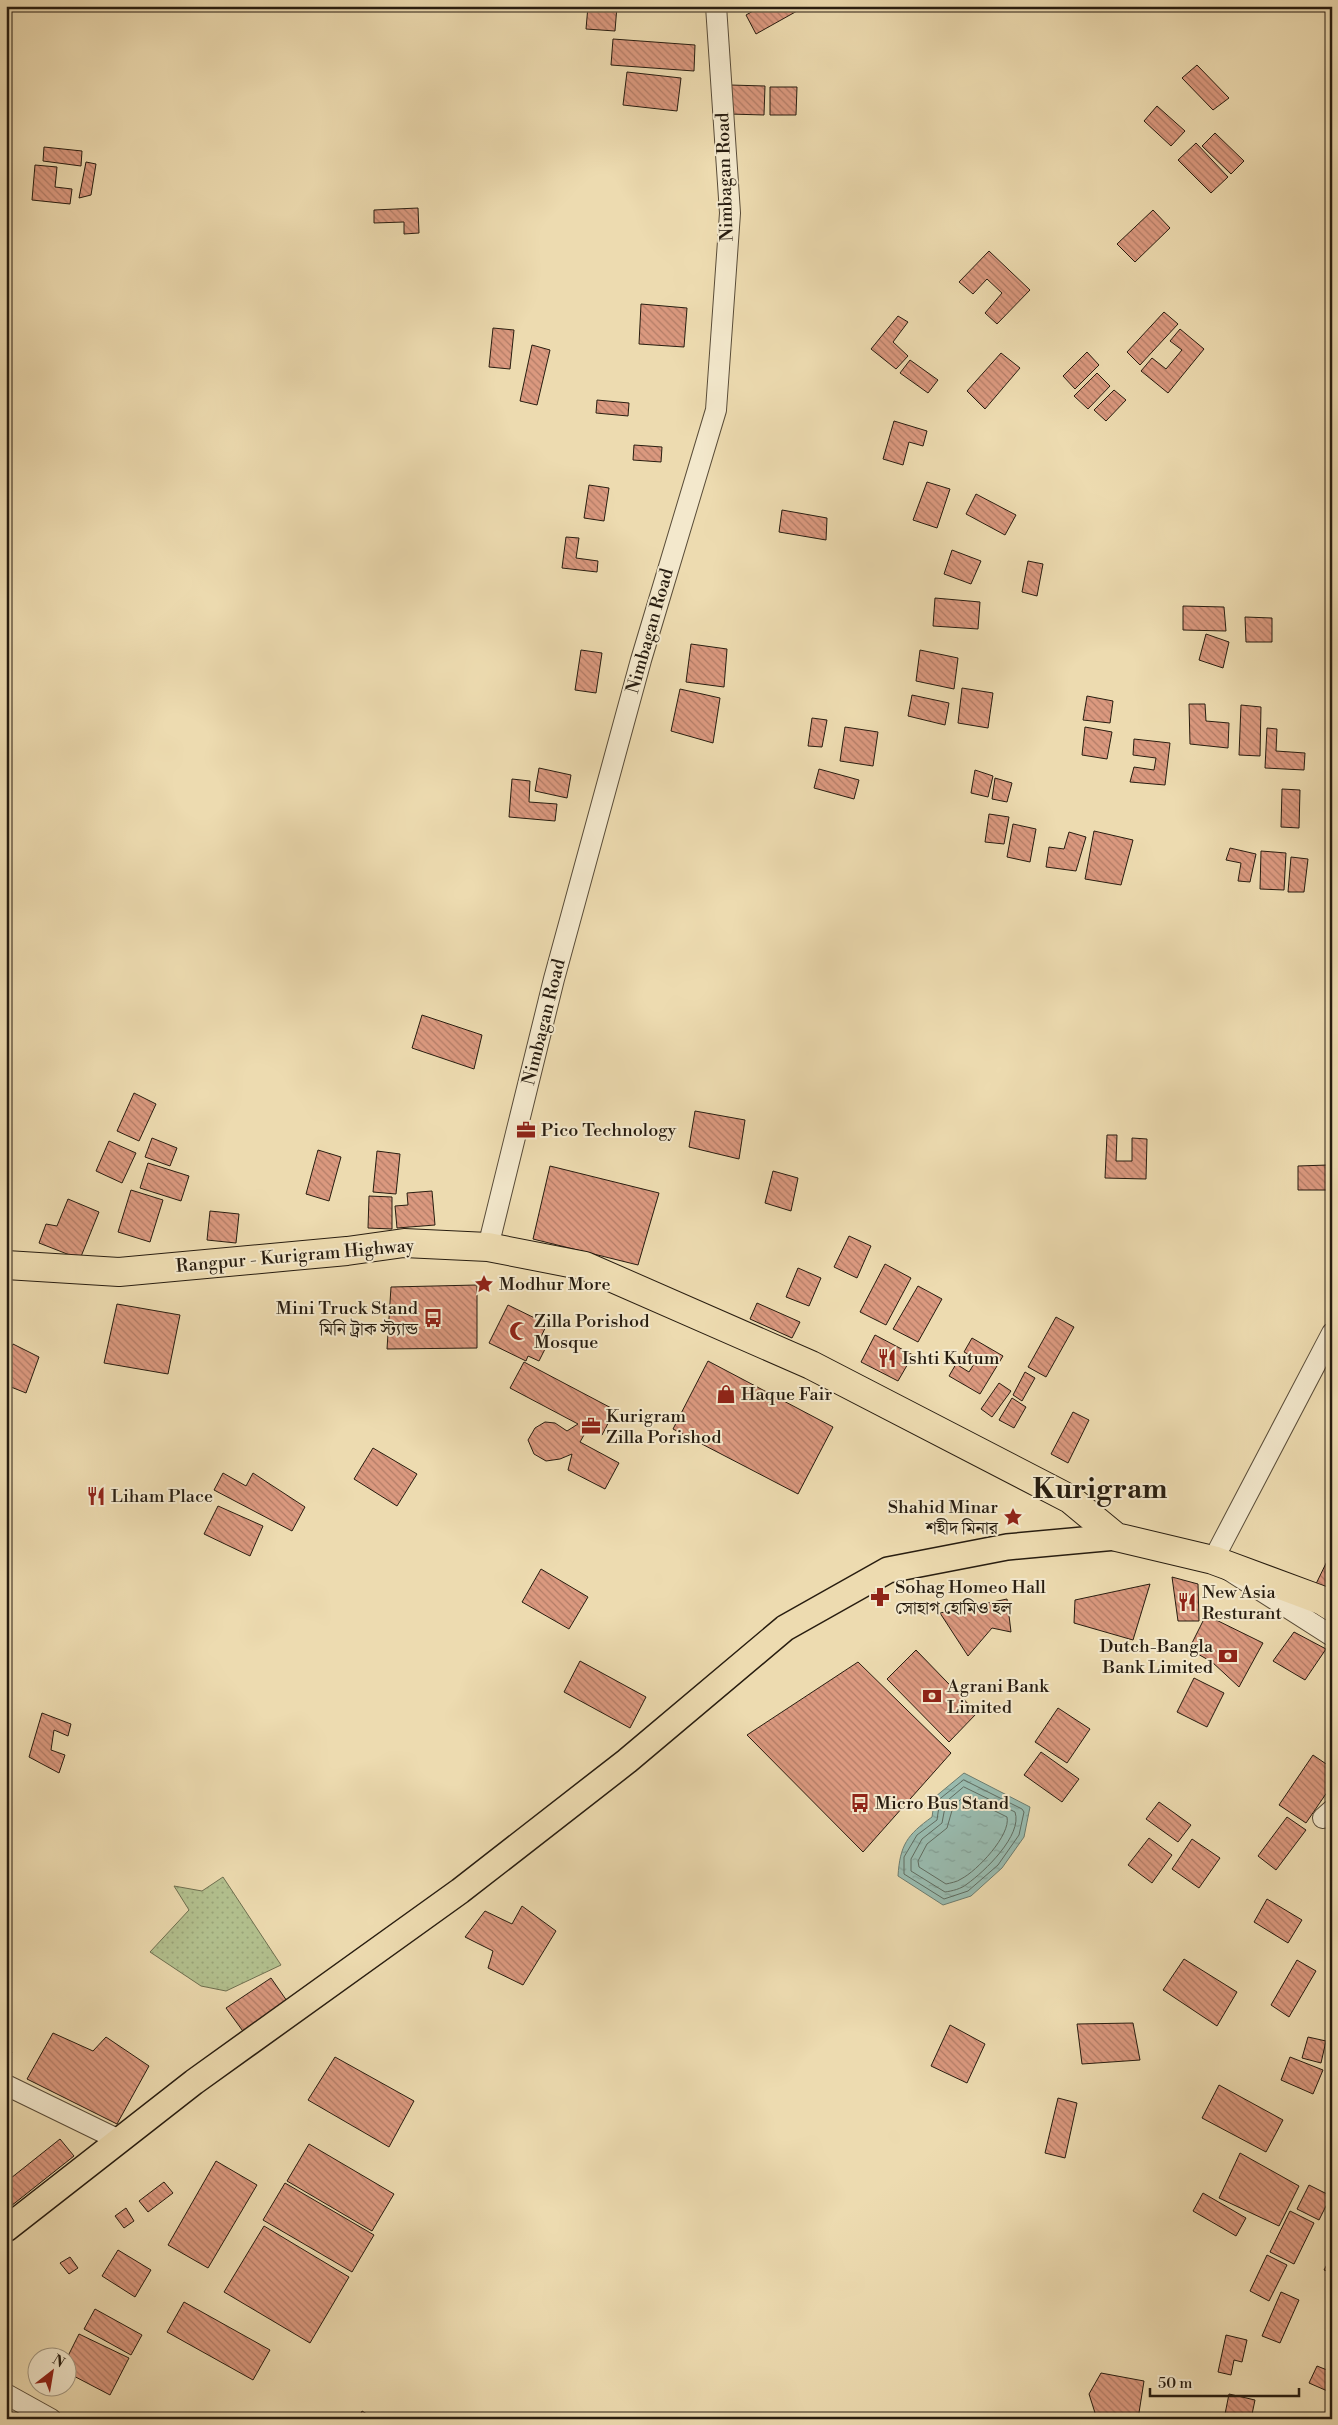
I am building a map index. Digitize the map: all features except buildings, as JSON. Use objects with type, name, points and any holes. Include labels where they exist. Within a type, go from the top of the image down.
[{"type":"highway","name":"Rangpur - Kurigram Highway","points":[[6,1265],[119,1272],[347,1251],[404,1243],[488,1246],[585,1266],[811,1365],[1070,1499],[1116,1537]]},
{"type":"highway","points":[[1116,1537],[1213,1560],[1332,1606]]},
{"type":"main road","points":[[6,2229],[194,2082],[460,1891],[627,1762],[785,1628],[888,1570],[1007,1547],[1116,1537]]},
{"type":"street","name":"Nimbagan Road","points":[[488,1246],[554,978],[641,660],[716,410],[730,213],[716,6]]},
{"type":"street","points":[[1332,1333],[1213,1560],[1332,1636]]},
{"type":"street","points":[[6,2085],[118,2140]]},
{"type":"street","points":[[6,2394],[51,2419]]},
{"type":"green space","points":[[223,1877],[281,1965],[226,1991],[201,1986],[150,1952],[189,1910],[174,1886],[202,1891]]},
{"type":"water","points":[[964,1773],[1030,1807],[1024,1837],[1002,1868],[971,1896],[943,1905],[898,1876],[899,1865],[906,1842],[916,1829],[932,1817],[935,1797]]},
{"type":"place","name":"Pico Technology","points":[[526,1130]]},
{"type":"place","name":"Modhur More","points":[[484,1284]]},
{"type":"place","name":"Mini Truck Stand মিনি ট্রাক স্ট্যান্ড","points":[[433,1318]]},
{"type":"place","name":"Zilla Porishod Mosque","points":[[519,1331]]},
{"type":"place","name":"Ishti Kutum","points":[[887,1358]]},
{"type":"place","name":"Haque Fair","points":[[726,1394]]},
{"type":"place","name":"Kurigram Zilla Porishod","points":[[591,1426]]},
{"type":"place","name":"Liham Place","points":[[96,1496]]},
{"type":"place","name":"Shahid Minar শহীদ মিনার","points":[[1013,1517]]},
{"type":"place","name":"Sohag Homeo Hall সোহাগ হোমিও হল","points":[[880,1597]]},
{"type":"place","name":"New Asia Resturant","points":[[1187,1602]]},
{"type":"place","name":"Dutch-Bangla Bank Limited","points":[[1228,1656]]},
{"type":"place","name":"Agrani Bank Limited","points":[[932,1696]]},
{"type":"place","name":"Micro Bus Stand","points":[[860,1803]]},
{"type":"district","name":"Kurigram","points":[[1100,1489]]}]
